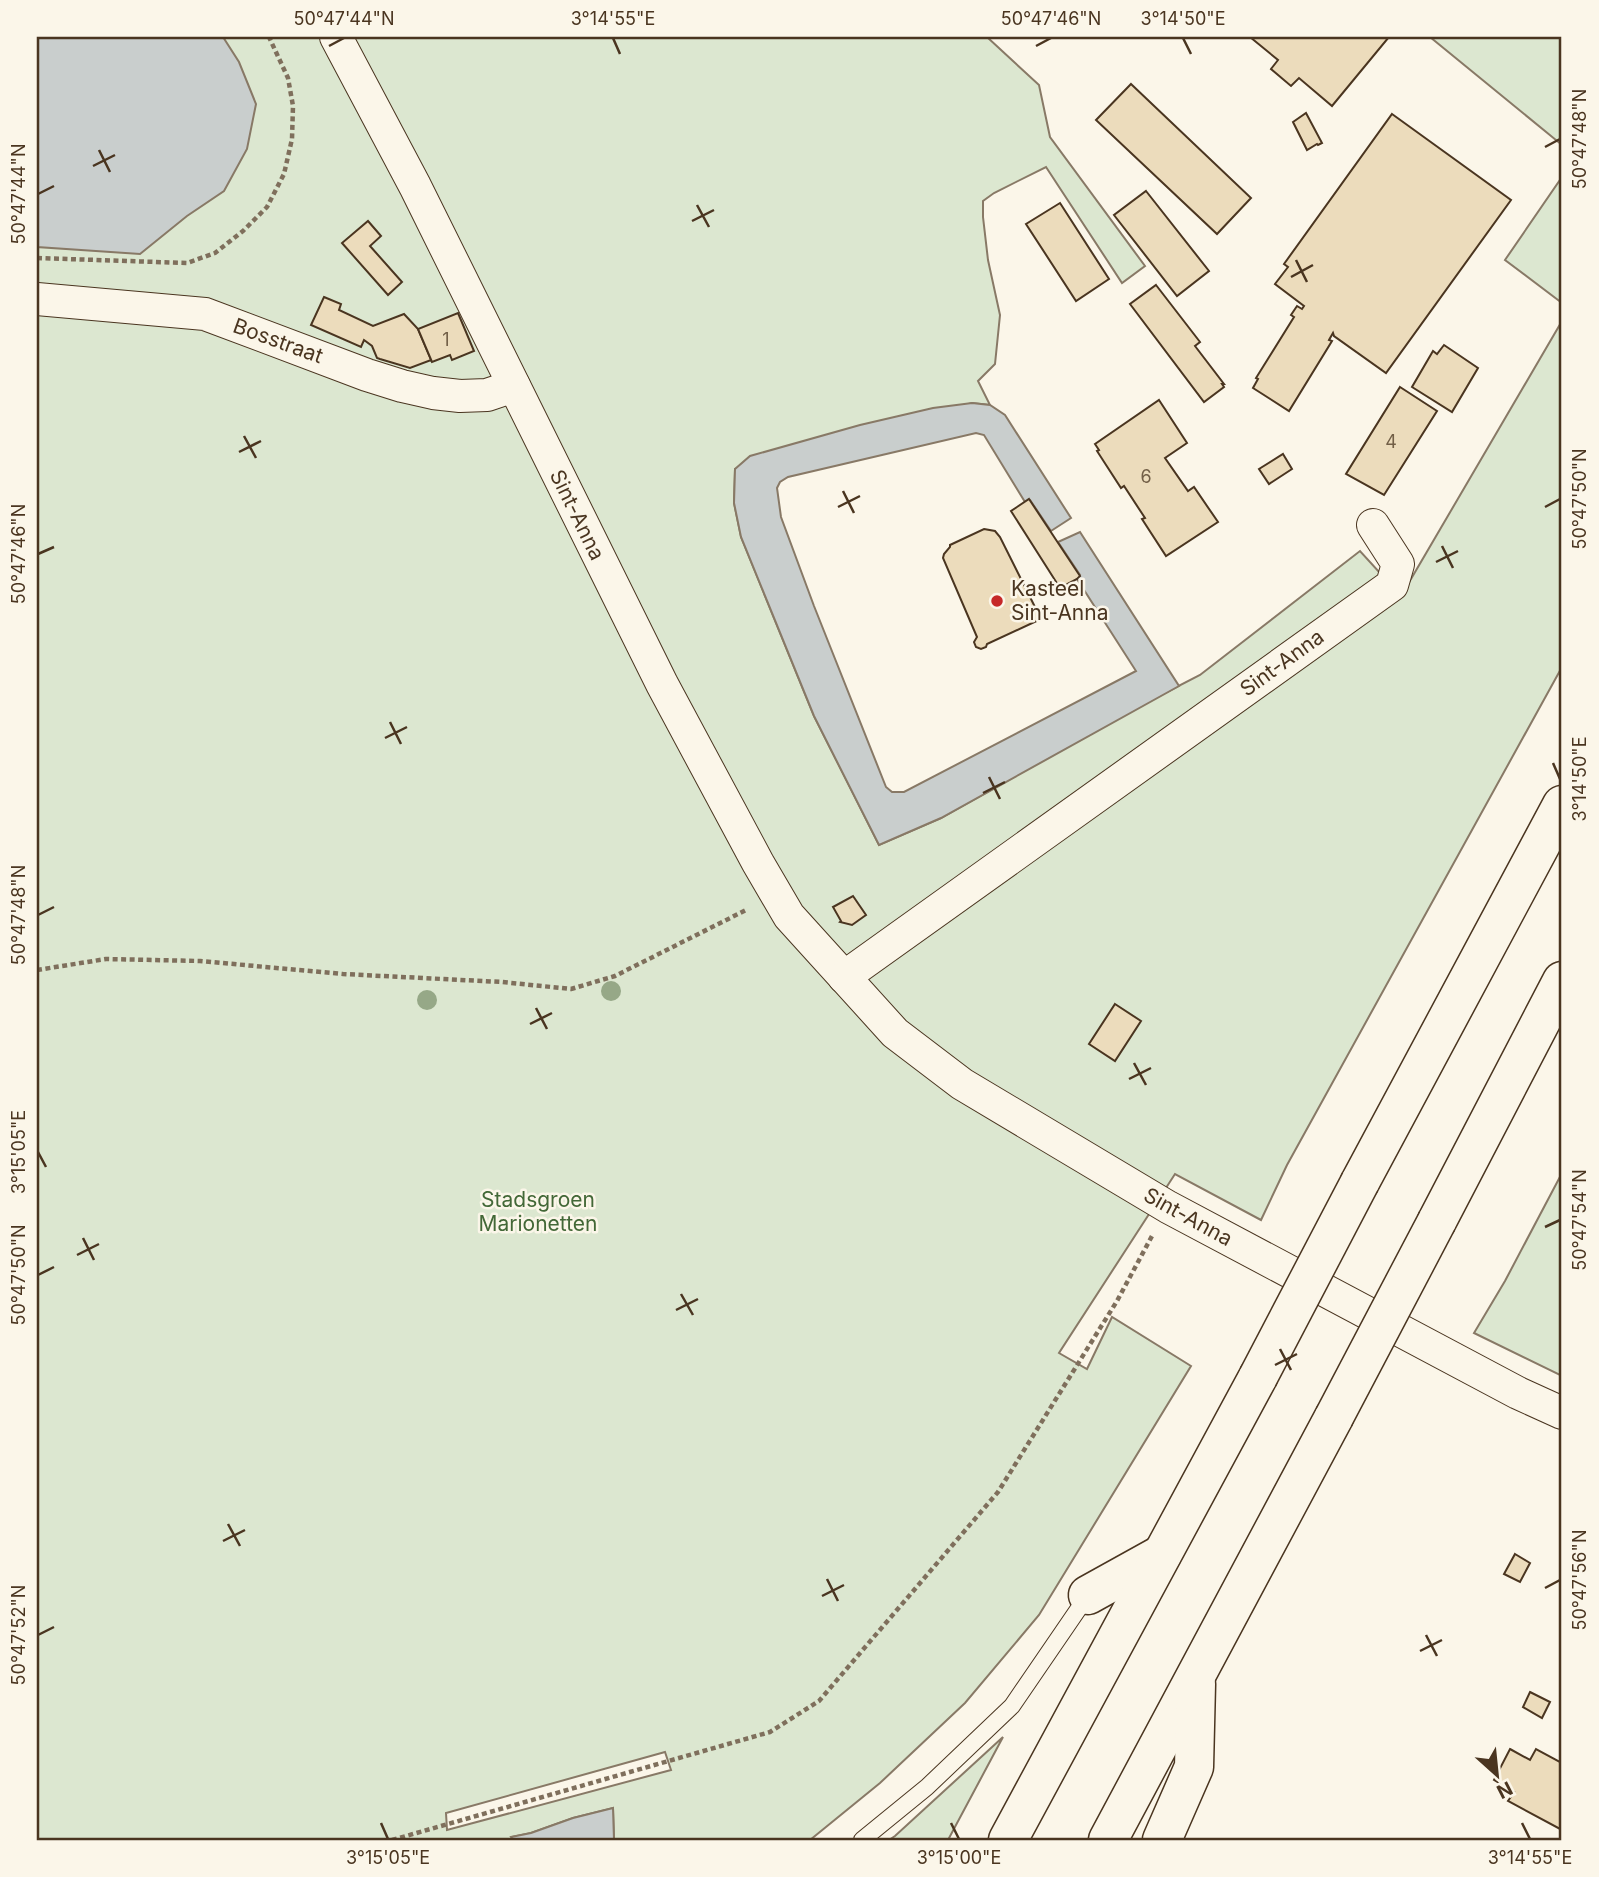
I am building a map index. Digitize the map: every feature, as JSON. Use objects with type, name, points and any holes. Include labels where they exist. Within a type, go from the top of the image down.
[{"type":"highway","points":[[1008,1840],[1562,805]]},
{"type":"highway","points":[[1108,1840],[1334,1417],[1562,981]]},
{"type":"highway","points":[[1088,1595],[1162,1555]]},
{"type":"highway","points":[[1162,1840],[1194,1766],[1196,1675]]},
{"type":"street","name":"Sint-Anna","points":[[336,37],[415,186],[662,684],[789,916],[895,1033],[962,1084],[1168,1207],[1518,1393],[1562,1413]]},
{"type":"street","name":"Bosstraat","points":[[37,299],[205,314],[367,374],[433,393],[487,395],[514,386]]},
{"type":"street","name":"Sint-Anna","points":[[844,977],[1392,584],[1398,565],[1373,525]]},
{"type":"lane","points":[[862,1840],[928,1787],[1012,1706],[1088,1595]]},
{"type":"path","points":[[37,258],[187,263],[215,253],[243,231],[267,207],[284,174],[292,139],[293,106],[288,78],[269,37]]},
{"type":"path","points":[[37,970],[106,960],[200,961],[343,974],[502,982],[571,989],[615,976],[777,895]]},
{"type":"path","points":[[392,1840],[770,1732],[819,1701],[998,1492],[1117,1301],[1168,1207]]},
{"type":"green space","name":"Stadsgroen Marionetten","points":[[37,37],[987,37],[1039,85],[1050,137],[1145,266],[1122,283],[1046,167],[983,201],[988,260],[1000,315],[995,364],[978,381],[990,405],[972,403],[735,469],[734,503],[741,537],[814,716],[879,845],[941,818],[1200,675],[1360,551],[1401,596],[1562,321],[1562,667],[1287,1165],[1261,1220],[1175,1174],[1059,1353],[1087,1369],[1112,1317],[1191,1366],[1039,1615],[965,1703],[880,1783],[810,1840],[614,1840],[613,1808],[512,1837],[513,1840],[37,1840]],"holes":[[[665,1752],[671,1770],[447,1830],[446,1813]]]},
{"type":"green space","points":[[1430,37],[1562,37],[1562,145]]},
{"type":"green space","points":[[1562,177],[1562,303],[1505,260]]},
{"type":"green space","points":[[1562,1173],[1562,1376],[1474,1333],[1505,1281]]},
{"type":"green space","points":[[1003,1737],[948,1840],[889,1840],[895,1836]]},
{"type":"shaded area","points":[[37,37],[223,37],[239,62],[256,104],[247,149],[224,191],[187,216],[140,254],[37,247]]},
{"type":"shaded area","points":[[972,403],[990,405],[1005,415],[1071,518],[1051,531],[1030,500],[1025,502],[984,435],[976,433],[788,477],[780,482],[777,488],[781,517],[886,787],[892,792],[904,792],[1136,671],[1077,579],[1080,575],[1058,542],[1080,532],[1179,686],[941,818],[879,845],[814,716],[741,537],[734,503],[735,469],[750,456],[860,425],[933,408]]},
{"type":"shaded area","points":[[613,1808],[614,1840],[513,1840],[511,1837],[531,1833]]},
{"type":"building","points":[[1250,37],[1389,37],[1332,106],[1299,78],[1291,86],[1271,69],[1278,60]]},
{"type":"building","points":[[1131,84],[1251,198],[1217,234],[1096,120]]},
{"type":"building","points":[[1306,113],[1322,143],[1307,150],[1293,122]]},
{"type":"building","points":[[1392,114],[1511,200],[1386,373],[1333,333],[1329,340],[1332,341],[1289,411],[1253,388],[1258,379],[1256,378],[1294,317],[1291,315],[1297,306],[1302,309],[1304,306],[1275,284],[1288,267],[1284,264]]},
{"type":"building","points":[[1146,191],[1209,271],[1177,296],[1114,215]]},
{"type":"building","points":[[1060,203],[1109,279],[1076,301],[1026,224]]},
{"type":"building","points":[[368,221],[381,236],[370,246],[402,282],[388,295],[342,243]]},
{"type":"building","points":[[1156,285],[1200,342],[1195,346],[1224,384],[1224,387],[1204,402],[1130,304]]},
{"type":"building","points":[[324,297],[341,304],[339,310],[373,326],[404,314],[418,329],[432,362],[431,360],[410,368],[380,359],[372,346],[364,340],[361,347],[311,325]]},
{"type":"building","points":[[458,313],[474,351],[452,360],[450,355],[432,362],[418,329]]},
{"type":"building","points":[[1444,345],[1478,368],[1452,412],[1412,387],[1433,351],[1437,354]]},
{"type":"building","points":[[1400,387],[1437,411],[1384,495],[1346,474]]},
{"type":"building","points":[[1159,400],[1187,443],[1165,458],[1188,491],[1194,487],[1218,522],[1166,556],[1142,519],[1145,518],[1124,486],[1121,488],[1095,444]]},
{"type":"building","points":[[1283,454],[1292,469],[1269,484],[1259,469]]},
{"type":"building","points":[[1029,499],[1080,576],[1060,588],[1011,511]]},
{"type":"building","name":"Kasteel Sint-Anna","points":[[984,529],[995,531],[1000,537],[1041,619],[981,649],[976,647],[974,642],[977,637],[943,558],[950,545]]},
{"type":"building","points":[[853,896],[866,915],[852,925],[840,922],[833,907]]},
{"type":"building","points":[[1115,1004],[1141,1021],[1115,1061],[1089,1044]]},
{"type":"building","points":[[1515,1554],[1530,1563],[1520,1582],[1504,1574]]},
{"type":"building","points":[[1530,1692],[1550,1702],[1542,1718],[1523,1707]]},
{"type":"building","points":[[1510,1749],[1530,1760],[1536,1749],[1562,1763],[1562,1830],[1508,1801],[1514,1792],[1494,1780]]},
{"type":"place","name":"Kasteel Sint-Anna","points":[[997,601]]}]
